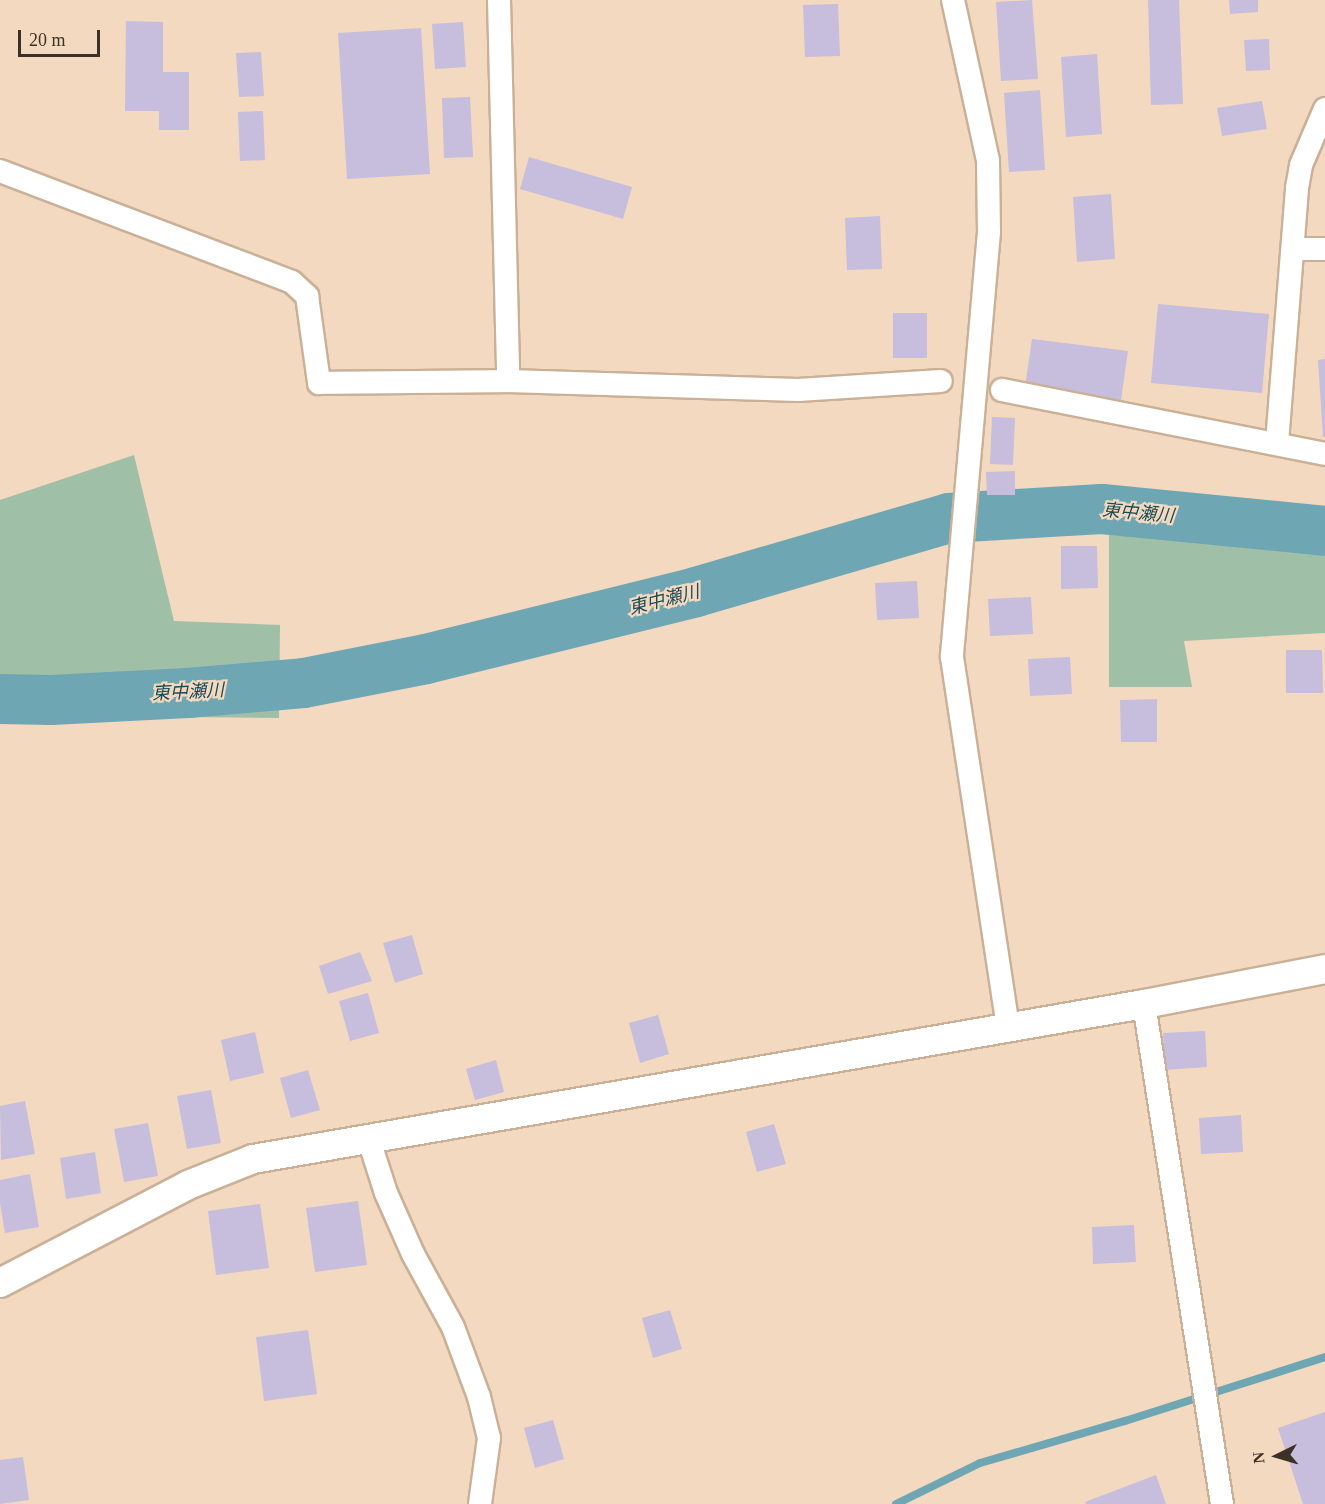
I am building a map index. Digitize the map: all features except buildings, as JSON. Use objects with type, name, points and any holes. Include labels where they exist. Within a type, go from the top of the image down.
[{"type":"street","points":[[499,0],[508,381]]},
{"type":"street","points":[[953,0],[988,161],[989,232],[970,428],[966,504],[952,657],[1008,1027]]},
{"type":"street","points":[[1277,443],[1294,249],[1294,218],[1301,165],[1325,109]]},
{"type":"street","points":[[0,171],[292,282],[307,296],[319,383],[508,381],[798,390],[941,381]]},
{"type":"street","points":[[1294,249],[1325,249]]},
{"type":"street","points":[[1002,390],[1325,454]]},
{"type":"street","points":[[0,1283],[188,1185],[242,1164],[368,1137],[1144,1004],[1325,969]]},
{"type":"street","points":[[1144,1004],[1222,1504]]},
{"type":"street","points":[[368,1137],[386,1193],[414,1254],[453,1327],[479,1397],[489,1438],[480,1504]]},
{"type":"green space","points":[[134,455],[174,621],[280,625],[279,718],[0,715],[0,500]]},
{"type":"green space","points":[[1109,534],[1325,544],[1325,633],[1184,641],[1192,687],[1109,687]]},
{"type":"waterway","name":"東中瀬川","points":[[0,699],[51,700],[188,693],[304,683],[426,659],[696,592],[949,518],[1102,509],[1325,531]]},
{"type":"waterway","points":[[896,1504],[980,1463],[1125,1421],[1325,1357]]}]
